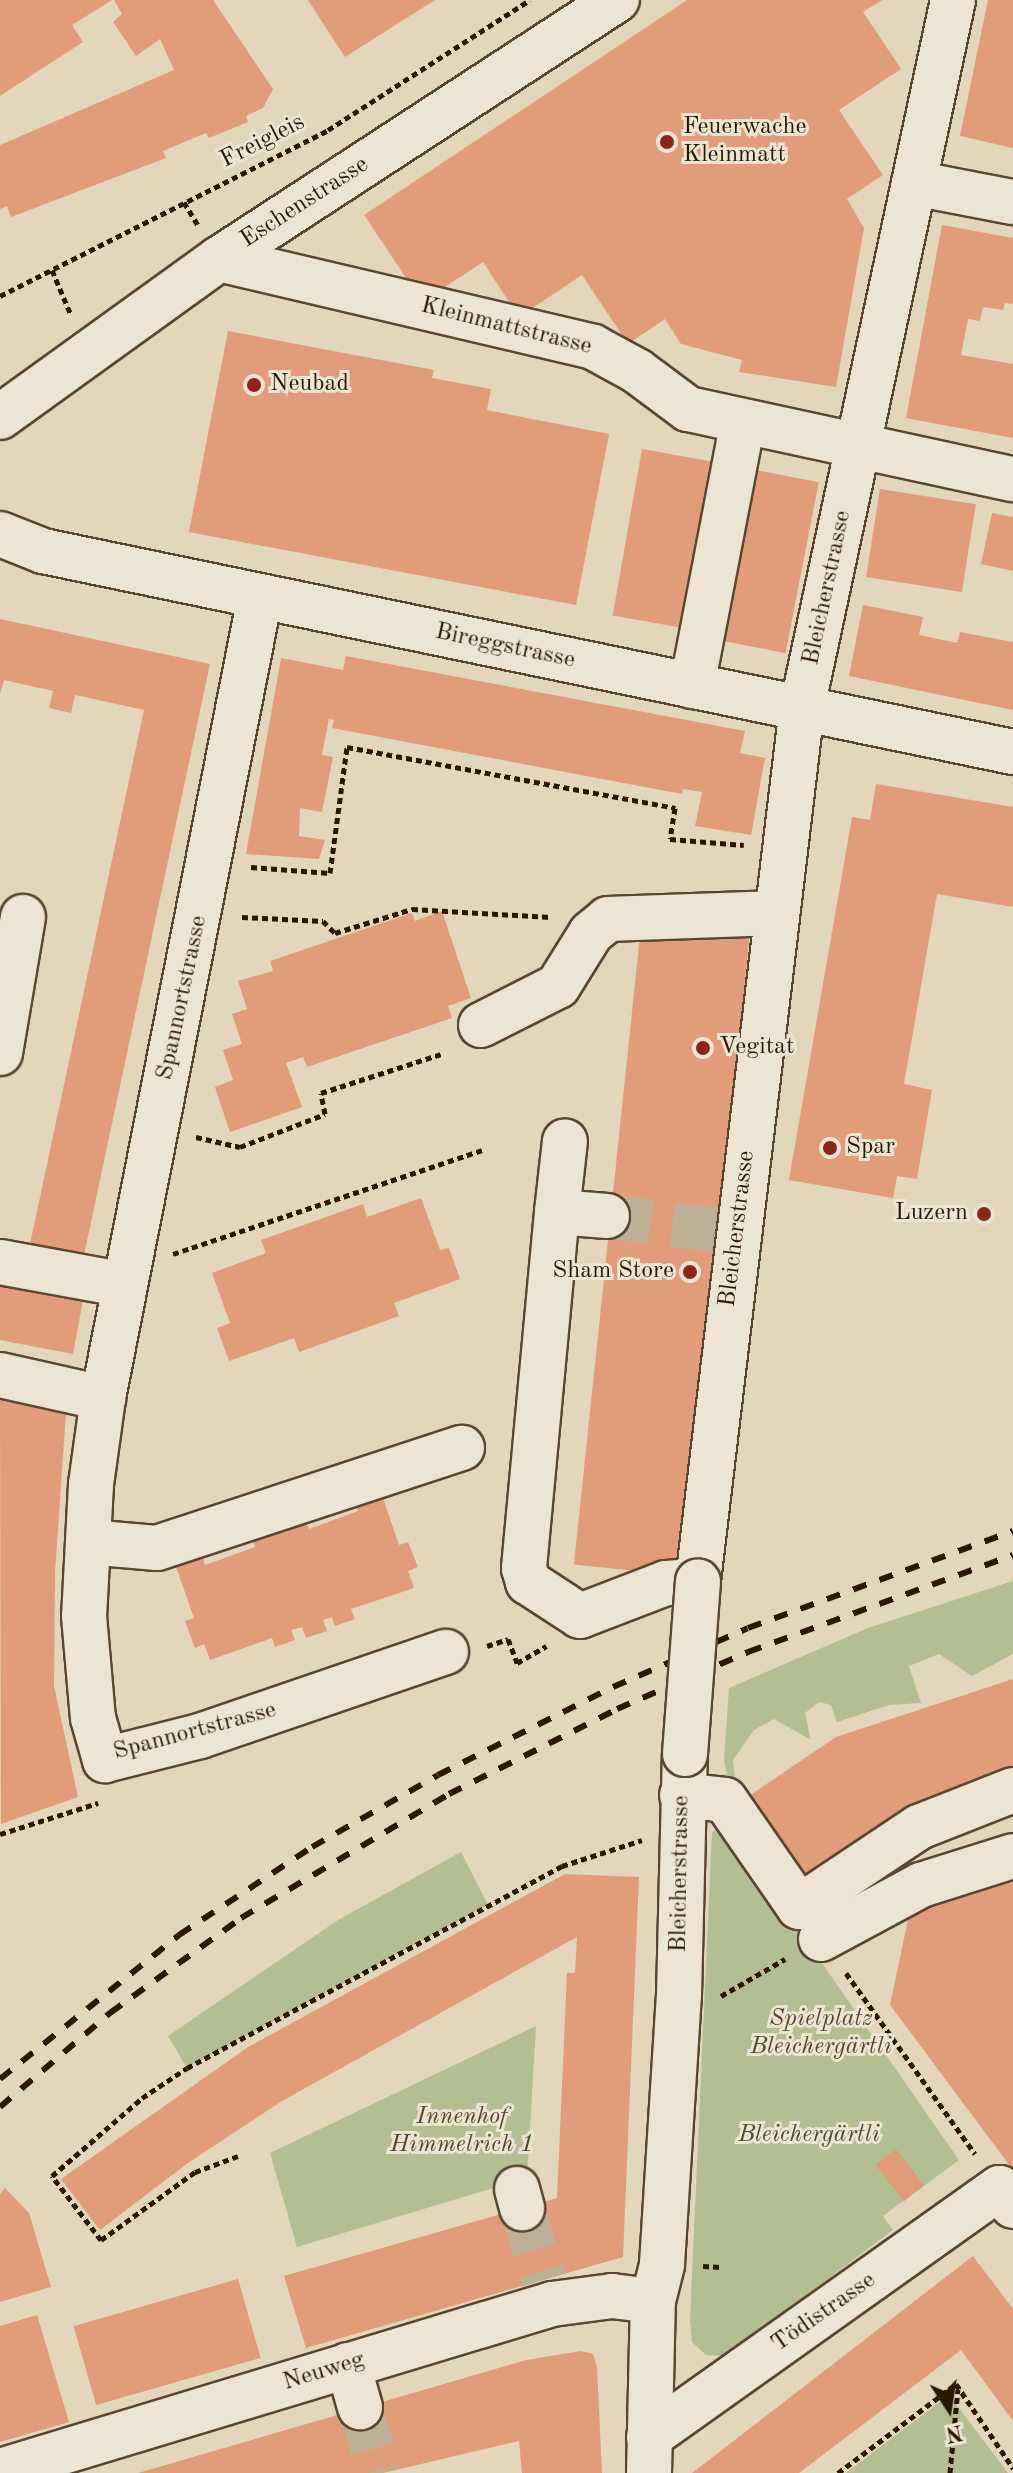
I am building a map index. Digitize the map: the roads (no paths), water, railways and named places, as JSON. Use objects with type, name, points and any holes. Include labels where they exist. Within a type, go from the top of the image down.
[{"type":"street","name":"Eschenstrasse","points":[[0,417],[219,259],[617,0]]},
{"type":"street","name":"Bleicherstrasse","points":[[649,2455],[653,2301],[662,2264],[679,1995],[683,1792],[726,1232],[777,913],[802,708],[953,0]]},
{"type":"street","points":[[914,183],[1013,202]]},
{"type":"street","name":"Kleinmattstrasse","points":[[219,259],[593,347],[637,371],[688,409],[1013,479]]},
{"type":"street","points":[[692,686],[743,422]]},
{"type":"street","name":"Bireggstrasse","points":[[0,534],[43,551],[1013,752]]},
{"type":"street","name":"Spannortstrasse","points":[[260,597],[201,915],[103,1398],[88,1542],[84,1616],[93,1718],[105,1760],[200,1736],[446,1652]]},
{"type":"street","points":[[481,1025],[558,986],[591,933],[608,919],[777,913]]},
{"type":"street","points":[[0,1053],[23,917]]},
{"type":"street","points":[[565,1141],[524,1568],[528,1582],[580,1616],[666,1583],[698,1581]]},
{"type":"street","points":[[557,1212],[607,1216]]},
{"type":"street","points":[[0,1262],[128,1267]]},
{"type":"street","points":[[0,1375],[103,1398]]},
{"type":"street","points":[[88,1542],[157,1548],[462,1448]]},
{"type":"street","points":[[683,1792],[725,1800],[799,1907],[919,1827],[1013,1790]]},
{"type":"street","points":[[821,1939],[921,1885],[1013,1856]]},
{"type":"street","name":"Tödistrasse","points":[[649,2455],[1006,2197]]},
{"type":"street","name":"Neuweg","points":[[0,2471],[348,2365],[548,2292],[653,2301]]},
{"type":"street","points":[[348,2365],[360,2407]]},
{"type":"tunnel","points":[[607,1216],[715,1230]]},
{"type":"tunnel","points":[[522,2208],[544,2280]]},
{"type":"tunnel","points":[[360,2407],[379,2473]]},
{"type":"railway","points":[[0,2079],[179,1935],[312,1847],[438,1775],[613,1687],[748,1628],[1013,1531]]},
{"type":"railway","points":[[0,2107],[110,2013],[241,1918],[449,1794],[617,1709],[748,1652],[1013,1555]]},
{"type":"place","name":"Feuerwache Kleinmatt","points":[[667,142]]},
{"type":"place","name":"Neubad","points":[[254,385]]},
{"type":"place","name":"Vegitat","points":[[703,1048]]},
{"type":"place","name":"Spar","points":[[830,1148]]},
{"type":"place","name":"Luzern","points":[[984,1214]]},
{"type":"place","name":"Sham Store","points":[[690,1272]]},
{"type":"park label","name":"Spielplatz Bleichergärtli","points":[[821,2034]]},
{"type":"park label","name":"Innenhof Himmelrich 1","points":[[462,2132]]},
{"type":"park label","name":"Bleichergärtli","points":[[809,2136]]}]
